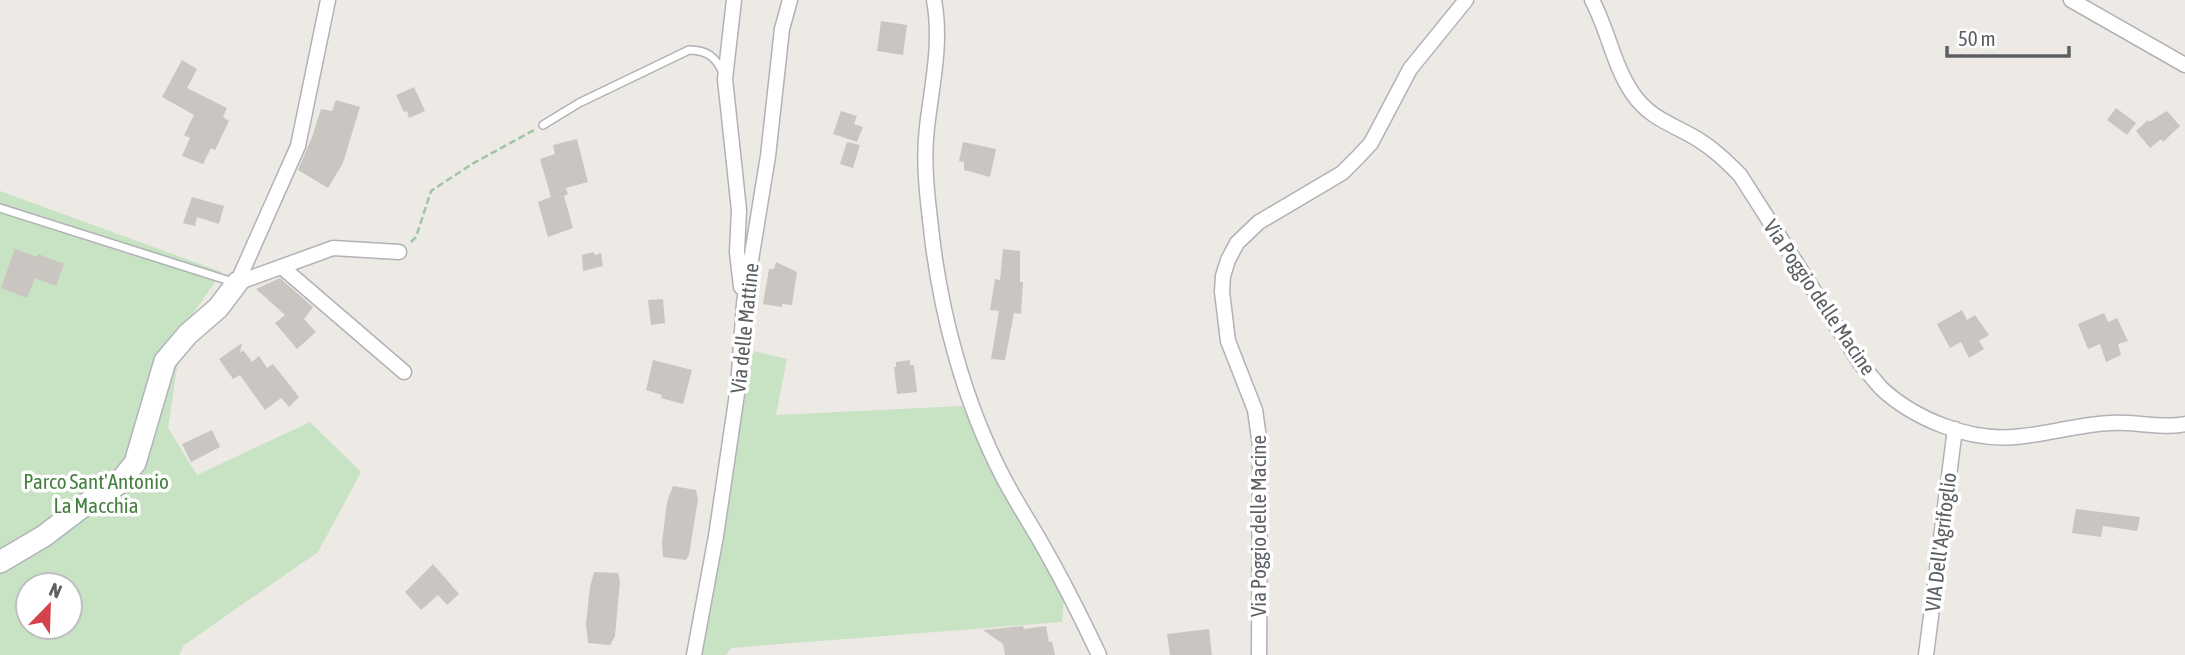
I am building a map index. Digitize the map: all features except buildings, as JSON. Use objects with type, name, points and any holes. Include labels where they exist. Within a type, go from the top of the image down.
[{"type":"street","points":[[0,562],[44,536],[118,484],[135,463],[165,361],[188,334],[218,308],[237,283],[298,146],[328,0]]},
{"type":"street","points":[[734,0],[725,79],[739,210],[737,252],[744,303]]},
{"type":"street","name":"Via delle Mattine","points":[[694,655],[716,536],[736,401],[744,303],[768,156],[782,30],[790,0]]},
{"type":"street","points":[[934,0],[936,69],[927,128],[926,161],[931,229],[953,340],[969,397],[1002,476],[1049,556],[1098,655]]},
{"type":"street","name":"Via Poggio delle Macine","points":[[1259,655],[1260,445],[1255,410],[1228,341],[1222,292],[1227,260],[1237,243],[1259,222],[1342,173],[1359,156],[1376,135],[1410,69],[1466,0]]},
{"type":"street","name":"Via Poggio delle Macine","points":[[1592,0],[1633,95],[1662,122],[1698,139],[1719,154],[1740,175],[1853,352],[1881,387],[1913,410],[1955,429],[2012,438],[2111,422],[2148,426],[2185,424]]},
{"type":"street","points":[[2071,0],[2185,65]]},
{"type":"street","points":[[237,283],[333,248],[399,253]]},
{"type":"street","points":[[283,268],[404,372]]},
{"type":"street","name":"VIA Dell'Agrifoglio","points":[[1926,655],[1955,429]]},
{"type":"lane","points":[[543,125],[579,103],[689,50],[710,54],[719,63],[725,79]]},
{"type":"lane","points":[[0,208],[237,283]]},
{"type":"path","points":[[399,253],[416,237],[431,191],[472,164],[543,125]]},
{"type":"green space","name":"Parco Sant'Antonio La Macchia","points":[[0,191],[222,272],[183,328],[168,428],[197,475],[310,422],[361,472],[318,552],[184,645],[179,655],[0,655]]},
{"type":"green space","points":[[753,351],[787,359],[776,415],[962,406],[1064,600],[1062,622],[731,648],[726,655],[700,655]]}]
